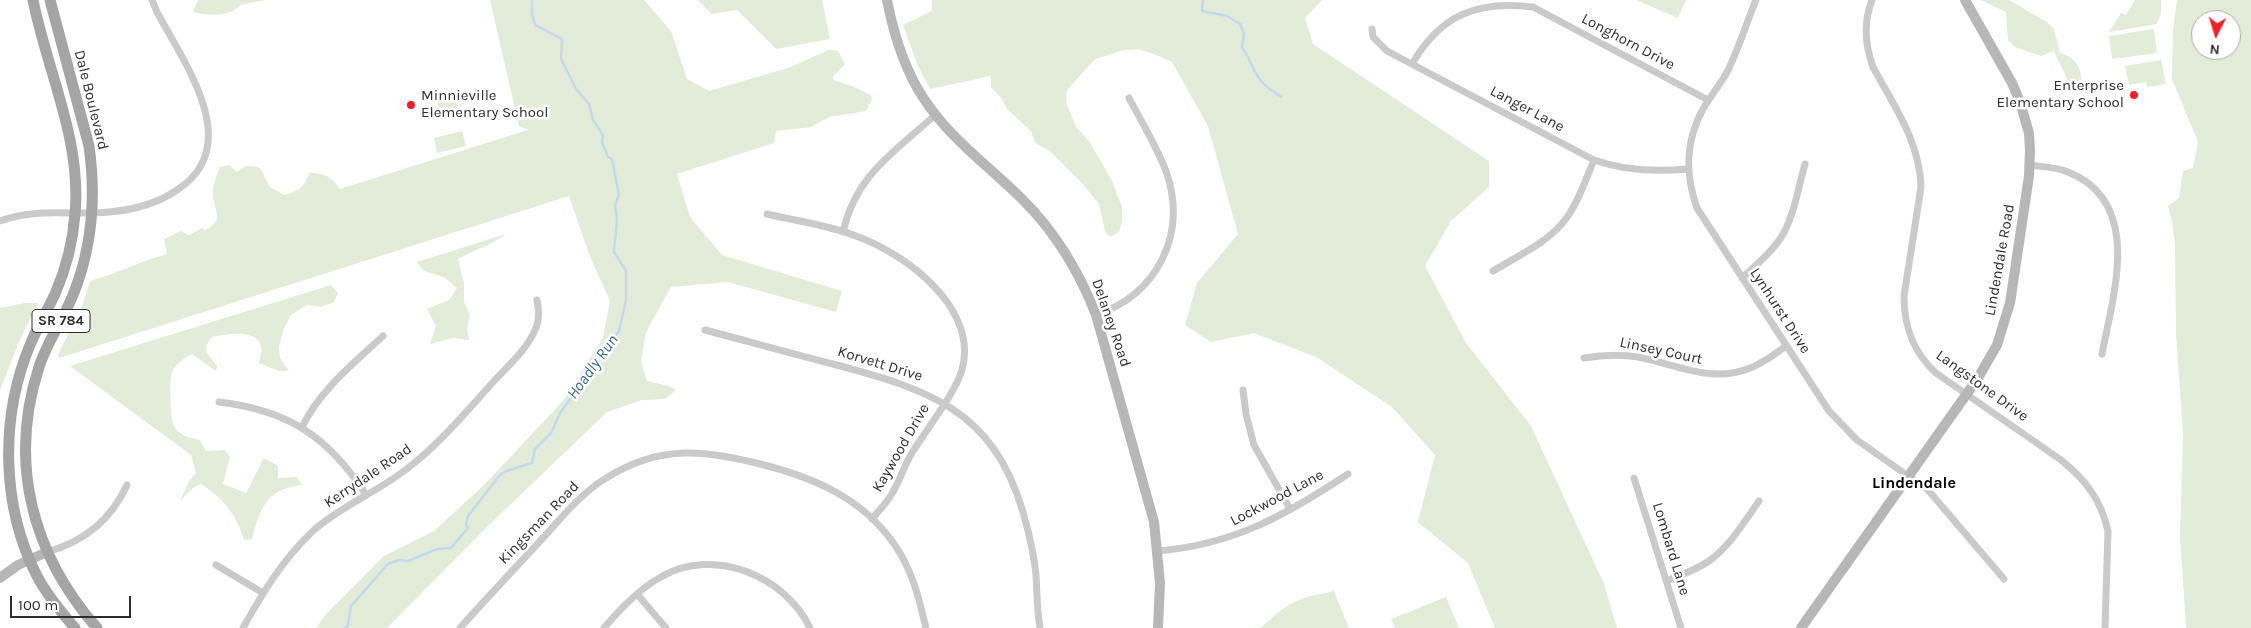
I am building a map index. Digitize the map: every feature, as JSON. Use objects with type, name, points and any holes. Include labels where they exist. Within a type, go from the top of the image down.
[{"type":"main road","name":"Dale Boulevard","points":[[33,0],[71,145],[76,191],[75,214],[62,274],[26,355],[16,390],[10,423],[11,489],[18,523],[30,559],[47,592],[74,628]]},
{"type":"main road","name":"Dale Boulevard","points":[[50,0],[89,146],[92,168],[92,214],[80,276],[40,366],[28,410],[27,481],[33,510],[47,552],[68,592],[97,628]]},
{"type":"street","points":[[0,221],[33,212],[92,214],[126,210],[172,194],[193,179],[207,152],[209,129],[196,84],[152,0]]},
{"type":"street","name":"Delaney Road","points":[[887,0],[901,56],[913,82],[936,115],[951,133],[1022,199],[1050,230],[1076,268],[1096,315],[1148,498],[1158,551],[1160,583],[1158,628]]},
{"type":"street","name":"Lynhurst Drive","points":[[1756,0],[1732,61],[1708,100],[1694,128],[1688,157],[1688,169],[1697,208],[1829,411],[1856,440],[1909,475],[1941,503],[2004,579]]},
{"type":"street","name":"Langstone Drive","points":[[1872,0],[1866,30],[1868,55],[1872,67],[1912,140],[1921,173],[1921,187],[1904,296],[1906,324],[1915,348],[1929,366],[2061,460],[2080,475],[2094,492],[2103,511],[2108,531],[2106,628]]},
{"type":"street","name":"Lindendale Road","points":[[1801,628],[1990,358],[2006,320],[2030,165],[2029,133],[2020,102],[2012,84],[1965,0]]},
{"type":"street","name":"Longhorn Drive","points":[[1412,64],[1426,39],[1450,16],[1474,4],[1487,1],[1511,1],[1533,7],[1708,100]]},
{"type":"street","name":"Langer Lane","points":[[1372,29],[1373,37],[1387,50],[1594,160],[1611,166],[1637,170],[1688,169]]},
{"type":"street","points":[[1096,315],[1120,305],[1142,288],[1160,264],[1171,236],[1173,207],[1166,173],[1129,98]]},
{"type":"street","points":[[843,232],[850,210],[866,180],[879,164],[936,115]]},
{"type":"street","points":[[1493,271],[1541,242],[1560,226],[1574,206],[1594,160]]},
{"type":"street","points":[[1742,278],[1772,250],[1781,237],[1791,215],[1805,164]]},
{"type":"street","points":[[2030,165],[2056,168],[2078,177],[2095,190],[2113,222],[2119,251],[2118,268],[2102,354]]},
{"type":"street","name":"Kaywood Drive","points":[[767,214],[843,232],[873,243],[896,255],[931,285],[954,312],[964,339],[963,362],[957,381],[908,458],[895,489],[872,519]]},
{"type":"street","name":"Kerrydale Road","points":[[243,628],[280,566],[315,529],[398,476],[427,452],[522,350],[536,328],[539,314],[537,300]]},
{"type":"street","name":"Korvett Drive","points":[[705,330],[888,378],[918,389],[944,402],[962,416],[987,440],[1007,471],[1017,493],[1033,554],[1040,628]]},
{"type":"street","points":[[302,427],[317,400],[383,336]]},
{"type":"street","name":"Linsey Court","points":[[1584,358],[1612,354],[1627,355],[1694,373],[1722,375],[1750,369],[1786,346]]},
{"type":"street","points":[[1243,390],[1246,414],[1254,444],[1290,509]]},
{"type":"street","points":[[219,402],[260,408],[288,419],[302,427],[334,453],[352,473],[366,495]]},
{"type":"street","name":"Kingsman Road","points":[[460,628],[589,490],[626,467],[653,457],[681,452],[717,453],[793,472],[841,494],[872,519],[894,543],[910,571],[926,628]]},
{"type":"street","name":"Lockwood Lane","points":[[1158,551],[1197,547],[1230,538],[1290,509],[1348,474]]},
{"type":"street","name":"Lombard Lane","points":[[1634,478],[1681,628]]},
{"type":"street","points":[[0,578],[30,559],[72,543],[96,528],[116,506],[127,485]]},
{"type":"street","points":[[1666,581],[1696,568],[1717,554],[1734,536],[1759,501]]},
{"type":"street","points":[[216,566],[263,593]]},
{"type":"street","points":[[604,628],[637,594],[662,576],[675,570],[703,566],[736,568],[765,579],[778,588],[798,608],[810,628]]},
{"type":"street","points":[[637,594],[666,628]]},
{"type":"green space","points":[[198,0],[265,0],[240,5],[225,14],[211,15],[193,12]]},
{"type":"green space","points":[[490,0],[644,0],[671,31],[687,79],[709,91],[791,67],[828,50],[838,51],[845,64],[833,77],[833,80],[871,95],[872,100],[866,111],[829,117],[811,127],[776,131],[774,143],[677,174],[690,217],[722,255],[842,291],[836,312],[728,282],[671,287],[646,332],[641,362],[647,381],[669,386],[676,390],[665,399],[642,400],[607,412],[488,526],[387,628],[316,628],[326,614],[384,556],[434,531],[483,486],[563,401],[603,338],[610,301],[589,254],[569,196],[59,358],[58,355],[83,304],[90,281],[167,254],[164,239],[181,231],[189,235],[202,228],[205,230],[212,226],[217,218],[213,190],[220,167],[229,165],[237,172],[248,166],[260,168],[270,187],[284,195],[300,188],[309,173],[319,173],[327,176],[340,189],[528,130],[519,126]]},
{"type":"green space","points":[[698,0],[822,0],[830,39],[776,49],[737,10],[711,14]]},
{"type":"green space","points":[[932,0],[1322,0],[1305,18],[1313,44],[1489,161],[1489,187],[1451,221],[1425,266],[1466,343],[1531,426],[1604,584],[1617,628],[1495,628],[1468,563],[1418,522],[1435,455],[1392,407],[1316,357],[1254,333],[1211,342],[1185,325],[1197,283],[1238,234],[1208,126],[1172,62],[1138,49],[1124,50],[1095,59],[1067,90],[1066,102],[1076,127],[1089,141],[1111,179],[1122,207],[1122,221],[1119,232],[1110,237],[1105,231],[1099,204],[1081,182],[1050,151],[1035,143],[1031,131],[1007,109],[1002,99],[991,87],[991,76],[930,89],[917,64],[903,25],[932,11]]},
{"type":"green space","points":[[1636,0],[1686,0],[1678,18]]},
{"type":"green space","points":[[1981,0],[2009,0],[2047,22],[2054,29],[2060,53],[2070,57],[2080,70],[2081,86],[2079,88],[2068,81],[2054,51],[2041,56],[2015,47],[2008,40],[2006,12]]},
{"type":"green space","points":[[2135,0],[2161,0],[2161,13],[2157,24],[2109,32],[2121,13],[2126,15]]},
{"type":"green space","points":[[2177,0],[2251,0],[2251,628],[2186,628],[2180,536],[2183,433],[2176,333],[2175,246],[2168,206],[2179,198],[2183,171],[2193,168],[2198,142],[2172,79],[2173,30]]},
{"type":"green space","points":[[2154,29],[2157,53],[2112,59],[2109,36]]},
{"type":"green space","points":[[2161,60],[2166,84],[2147,87],[2146,82],[2129,85],[2125,66]]},
{"type":"green space","points":[[455,97],[459,113],[441,117],[437,101]]},
{"type":"green space","points":[[462,131],[466,146],[437,153],[434,138]]},
{"type":"green space","points":[[506,234],[495,242],[458,259],[464,283],[464,302],[470,315],[467,329],[469,340],[453,338],[430,344],[436,326],[427,309],[449,300],[457,288],[444,277],[424,271],[417,262]]},
{"type":"green space","points":[[331,285],[338,293],[334,302],[320,307],[307,305],[291,315],[284,329],[279,346],[280,358],[289,371],[279,371],[259,363],[261,347],[259,341],[254,337],[240,334],[212,337],[206,346],[207,353],[217,366],[216,371],[192,354],[181,361],[172,372],[170,399],[174,426],[181,434],[200,440],[206,451],[225,450],[230,457],[223,484],[246,493],[264,458],[278,466],[278,478],[297,477],[302,485],[290,487],[273,495],[262,509],[252,539],[244,540],[237,522],[223,501],[201,484],[194,487],[180,501],[189,481],[196,473],[191,455],[70,366]]},
{"type":"green space","points":[[24,303],[38,303],[18,344],[0,390],[0,308]]},
{"type":"green space","points":[[1334,591],[1349,628],[1261,628],[1276,614],[1294,602],[1310,596]]},
{"type":"green space","points":[[1446,597],[1459,628],[1395,628],[1391,619]]},
{"type":"waterway","name":"Hoadly Run","points":[[345,628],[348,625],[351,606],[388,564],[399,560],[408,561],[437,549],[451,548],[468,528],[466,525],[468,516],[500,475],[506,471],[532,463],[535,449],[551,433],[560,413],[619,331],[626,300],[626,271],[614,252],[617,219],[615,205],[619,195],[612,159],[608,157],[602,142],[603,135],[593,120],[589,104],[576,89],[561,59],[562,39],[535,25],[532,15],[532,0]]},
{"type":"waterway","points":[[1203,0],[1202,11],[1227,16],[1240,24],[1244,34],[1242,48],[1256,74],[1264,84],[1281,97]]},
{"type":"place","name":"Enterprise Elementary School","points":[[2134,95]]},
{"type":"place","name":"Minnieville Elementary School","points":[[411,105]]},
{"type":"district","name":"Lindendale","points":[[1914,483]]}]
